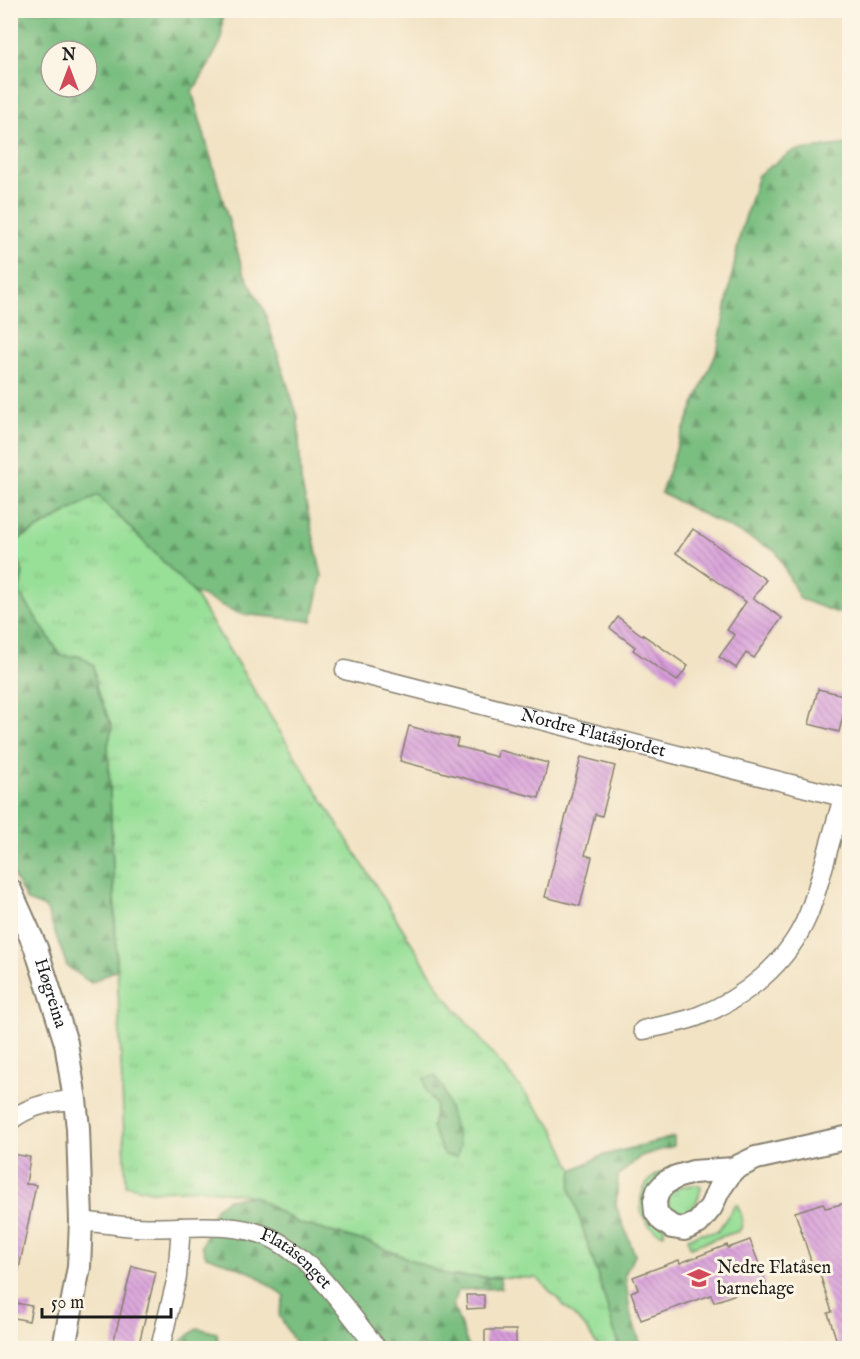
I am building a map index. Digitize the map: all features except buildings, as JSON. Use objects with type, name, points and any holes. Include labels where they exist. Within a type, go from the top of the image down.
[{"type":"street","name":"Nordre Flatåsjordet","points":[[345,670],[846,798],[807,917],[794,942],[776,964],[756,983],[729,1002],[695,1017],[643,1030]]},
{"type":"street","name":"Høgreina","points":[[10,890],[36,948],[66,1043],[75,1100],[81,1221],[79,1267],[64,1348]]},
{"type":"street","points":[[10,1121],[39,1106],[57,1101],[75,1100]]},
{"type":"street","points":[[733,1169],[756,1158],[849,1137]]},
{"type":"street","name":"Flatåsenget","points":[[81,1221],[137,1227],[222,1227],[252,1231],[277,1240],[301,1257],[377,1348]]},
{"type":"street","points":[[160,1348],[177,1277],[181,1227]]},
{"type":"green space","points":[[10,11],[223,11],[221,41],[192,92],[243,271],[264,310],[298,418],[301,481],[322,576],[312,621],[240,614],[193,592],[98,495],[16,541],[14,554],[22,572],[19,592],[61,656],[81,656],[94,666],[96,686],[112,728],[108,745],[117,969],[91,983],[67,966],[46,908],[27,901],[11,871]]},
{"type":"green space","points":[[850,144],[849,614],[838,613],[800,599],[776,551],[661,493],[678,443],[718,348],[740,235],[758,175],[793,151]]},
{"type":"green space","points":[[98,495],[193,592],[442,992],[554,1129],[573,1170],[570,1188],[618,1344],[599,1348],[585,1327],[537,1278],[449,1276],[371,1243],[298,1223],[253,1196],[202,1189],[151,1191],[126,1185],[108,745],[112,728],[96,686],[94,666],[81,656],[61,656],[19,592],[23,573],[14,554],[16,541]]},
{"type":"green space","points":[[435,1076],[443,1087],[460,1146],[457,1157],[444,1155],[432,1128],[436,1105],[426,1091],[424,1078]]},
{"type":"green space","points":[[674,1137],[674,1146],[641,1156],[618,1176],[616,1206],[635,1255],[625,1274],[630,1313],[642,1348],[607,1348],[618,1344],[570,1188],[573,1170],[601,1156]]},
{"type":"green space","points":[[666,1170],[664,1234],[649,1226],[642,1212],[641,1203],[645,1187],[650,1180]]},
{"type":"green space","points":[[699,1185],[701,1188],[695,1204],[688,1213],[681,1216],[675,1214],[668,1201],[670,1194],[679,1187]]},
{"type":"green space","points":[[253,1196],[298,1223],[371,1243],[449,1276],[500,1278],[501,1288],[459,1290],[453,1305],[469,1348],[298,1348],[279,1315],[284,1296],[252,1273],[206,1256],[202,1246],[215,1208],[228,1199]]},
{"type":"green space","points":[[736,1204],[742,1221],[739,1231],[690,1247],[688,1238],[701,1233],[717,1232]]},
{"type":"green space","points":[[198,1328],[217,1333],[219,1348],[173,1348]]},
{"type":"place","name":"Nedre Flatåsen barnehage","points":[[699,1278]]}]
